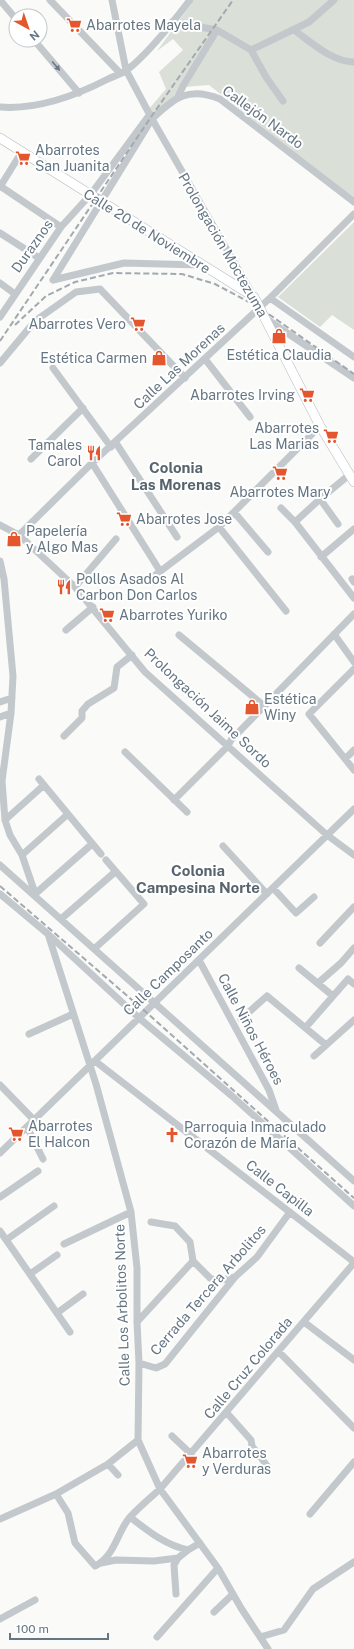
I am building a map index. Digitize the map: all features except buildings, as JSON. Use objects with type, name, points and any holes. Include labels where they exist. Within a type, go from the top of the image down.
[{"type":"main road","name":"Calle 20 de Noviembre","points":[[0,138],[21,153],[91,194],[200,265],[254,298]]},
{"type":"main road","name":"Prolongación Moctezuma","points":[[254,298],[320,426],[352,478]]},
{"type":"street","points":[[0,0],[8,10]]},
{"type":"street","points":[[50,0],[123,72]]},
{"type":"street","name":"Prolongación Moctezuma","points":[[112,0],[123,72],[151,117],[254,298]]},
{"type":"street","points":[[0,107],[12,108],[37,105],[79,93],[123,72],[151,47],[189,0]]},
{"type":"street","points":[[251,50],[309,22],[334,0]]},
{"type":"street","points":[[172,22],[217,30],[251,50],[266,77],[283,101]]},
{"type":"street","points":[[200,265],[124,263],[53,280],[102,202],[151,117],[178,97],[183,86],[217,30]]},
{"type":"street","points":[[294,30],[325,52],[348,62],[354,62]]},
{"type":"street","points":[[41,48],[79,93]]},
{"type":"street","name":"Callejón Nardo","points":[[178,97],[205,93],[220,99],[354,202]]},
{"type":"street","name":"Duraznos","points":[[0,317],[61,227],[91,194],[151,117]]},
{"type":"street","points":[[21,153],[0,187],[61,227]]},
{"type":"street","name":"Calle Las Morenas","points":[[19,535],[92,463],[114,445],[260,308],[354,214]]},
{"type":"street","points":[[0,233],[39,258]]},
{"type":"street","points":[[0,283],[15,294]]},
{"type":"street","points":[[0,363],[35,321],[76,292],[100,289],[185,378]]},
{"type":"street","points":[[270,298],[354,356]]},
{"type":"street","points":[[265,318],[354,378]]},
{"type":"street","points":[[205,359],[250,417]]},
{"type":"street","points":[[53,368],[83,408],[114,445],[177,536]]},
{"type":"street","points":[[31,459],[83,408]]},
{"type":"street","points":[[150,579],[219,527],[320,426]]},
{"type":"street","points":[[92,463],[160,571]]},
{"type":"street","points":[[295,522],[320,499],[352,478]]},
{"type":"street","points":[[320,499],[338,524]]},
{"type":"street","points":[[281,508],[295,522],[354,598]]},
{"type":"street","points":[[234,512],[268,552]]},
{"type":"street","name":"Prolongación Jaime Sordo","points":[[0,525],[19,535],[75,587],[145,672],[327,835],[354,854]]},
{"type":"street","points":[[219,527],[286,611]]},
{"type":"street","points":[[321,557],[354,529]]},
{"type":"street","points":[[75,587],[116,539]]},
{"type":"street","points":[[0,561],[14,676],[2,781],[5,820],[10,835],[22,855],[36,896]]},
{"type":"street","points":[[66,630],[93,607]]},
{"type":"street","points":[[174,800],[228,746],[231,740],[263,705],[354,614]]},
{"type":"street","points":[[334,634],[354,662]]},
{"type":"street","points":[[179,635],[263,705]]},
{"type":"street","points":[[64,736],[82,718],[82,711],[88,704],[114,688],[117,667],[132,655]]},
{"type":"street","points":[[354,668],[309,714],[354,770]]},
{"type":"street","points":[[0,702],[12,698]]},
{"type":"street","points":[[0,717],[11,712]]},
{"type":"street","points":[[345,759],[354,750]]},
{"type":"street","points":[[125,752],[187,812]]},
{"type":"street","points":[[5,820],[41,782],[100,854]]},
{"type":"street","name":"Calle Camposanto","points":[[0,1153],[354,809]]},
{"type":"street","points":[[22,855],[68,814]]},
{"type":"street","points":[[36,896],[92,844]]},
{"type":"street","points":[[223,846],[267,894]]},
{"type":"street","points":[[94,949],[144,904],[106,860]]},
{"type":"street","points":[[0,865],[354,1181]]},
{"type":"street","points":[[60,919],[116,872]]},
{"type":"street","points":[[273,888],[296,913],[314,897]]},
{"type":"street","points":[[0,894],[48,934],[139,1018],[232,1096],[354,1206]]},
{"type":"street","points":[[320,943],[354,907]]},
{"type":"street","name":"Calle Los Arbolitos Norte","points":[[48,934],[73,1014],[92,1063],[96,1084],[131,1212],[137,1268],[136,1322],[139,1364],[138,1440],[160,1489],[218,1568],[268,1649]]},
{"type":"street","points":[[318,983],[341,963],[354,948]]},
{"type":"street","name":"Calle Niños Héroes","points":[[199,960],[269,1090],[277,1112]]},
{"type":"street","points":[[299,968],[333,996]]},
{"type":"street","points":[[306,1027],[348,978],[354,984]]},
{"type":"street","points":[[242,1019],[267,996],[326,1045]]},
{"type":"street","points":[[29,1034],[73,1014]]},
{"type":"street","points":[[314,1056],[354,1020]]},
{"type":"street","name":"Calle Capilla","points":[[92,1063],[354,1262]]},
{"type":"street","points":[[0,1085],[34,1120]]},
{"type":"street","points":[[27,1127],[43,1159]]},
{"type":"street","points":[[0,1197],[38,1171]]},
{"type":"street","points":[[6,1240],[54,1206]]},
{"type":"street","points":[[64,1244],[131,1212]]},
{"type":"street","name":"Cerrada Tercera Arbolitos","points":[[139,1364],[156,1368],[165,1364],[235,1277],[257,1257],[290,1212]]},
{"type":"street","points":[[151,1222],[175,1226],[190,1242],[193,1261],[210,1278],[217,1281],[235,1277]]},
{"type":"street","points":[[0,1230],[70,1332]]},
{"type":"street","points":[[30,1274],[57,1255]]},
{"type":"street","points":[[136,1322],[193,1261]]},
{"type":"street","name":"Calle Cruz Colorada","points":[[98,1564],[112,1550],[130,1518],[160,1489],[227,1414],[354,1262]]},
{"type":"street","points":[[57,1313],[83,1294]]},
{"type":"street","points":[[304,1322],[354,1360]]},
{"type":"street","points":[[279,1352],[354,1428]]},
{"type":"street","points":[[227,1414],[251,1440],[252,1446],[268,1467]]},
{"type":"street","points":[[172,1436],[191,1454]]},
{"type":"street","points":[[0,1519],[56,1494],[108,1464],[138,1440]]},
{"type":"street","points":[[310,1514],[354,1462]]},
{"type":"street","points":[[108,1464],[118,1475]]},
{"type":"street","points":[[56,1494],[68,1513],[75,1543],[98,1564],[116,1560],[154,1561],[178,1558]]},
{"type":"street","points":[[130,1518],[162,1541],[188,1550]]},
{"type":"street","points":[[176,1594],[174,1565],[178,1558],[200,1543]]},
{"type":"street","points":[[260,1637],[284,1630],[313,1589],[354,1562]]},
{"type":"street","points":[[157,1637],[218,1568]]},
{"type":"street","points":[[214,1612],[233,1594]]},
{"type":"street","points":[[0,1619],[35,1600]]},
{"type":"shaded area","points":[[194,0],[354,0],[354,199],[209,85],[185,87],[154,116],[148,110],[166,89],[159,72],[183,50],[173,39],[157,51]]},
{"type":"shaded area","points":[[354,222],[354,330],[332,315],[320,327],[278,297]]},
{"type":"railway","points":[[0,341],[151,117],[233,0]]},
{"type":"railway","points":[[15,325],[46,296],[75,282],[113,273],[182,274],[215,284],[260,308],[354,374]]},
{"type":"railway","points":[[0,886],[146,1012],[354,1198]]},
{"type":"place","name":"Abarrotes Mayela","points":[[74,25]]},
{"type":"place","name":"Abarrotes San Juanita","points":[[23,158]]},
{"type":"place","name":"Abarrotes Vero","points":[[138,324]]},
{"type":"place","name":"Estética Claudia","points":[[279,336]]},
{"type":"place","name":"Estética Carmen","points":[[159,358]]},
{"type":"place","name":"Abarrotes Irving","points":[[307,395]]},
{"type":"place","name":"Abarrotes Las Marias","points":[[331,436]]},
{"type":"place","name":"Tamales Carol","points":[[94,453]]},
{"type":"place","name":"Abarrotes Mary","points":[[280,473]]},
{"type":"place","name":"Abarrotes Jose","points":[[124,519]]},
{"type":"place","name":"Papelería y Algo Mas","points":[[14,539]]},
{"type":"place","name":"Pollos Asados Al Carbon Don Carlos","points":[[64,587]]},
{"type":"place","name":"Abarrotes Yuriko","points":[[107,615]]},
{"type":"place","name":"Estética Winy","points":[[252,707]]},
{"type":"place","name":"Abarrotes El Halcon","points":[[16,1134]]},
{"type":"place","name":"Parroquia Inmaculado Corazón de María","points":[[172,1135]]},
{"type":"place","name":"Abarrotes y Verduras","points":[[190,1461]]},
{"type":"district","name":"Colonia Las Morenas","points":[[176,476]]},
{"type":"district","name":"Colonia Campesina Norte","points":[[198,878]]}]
